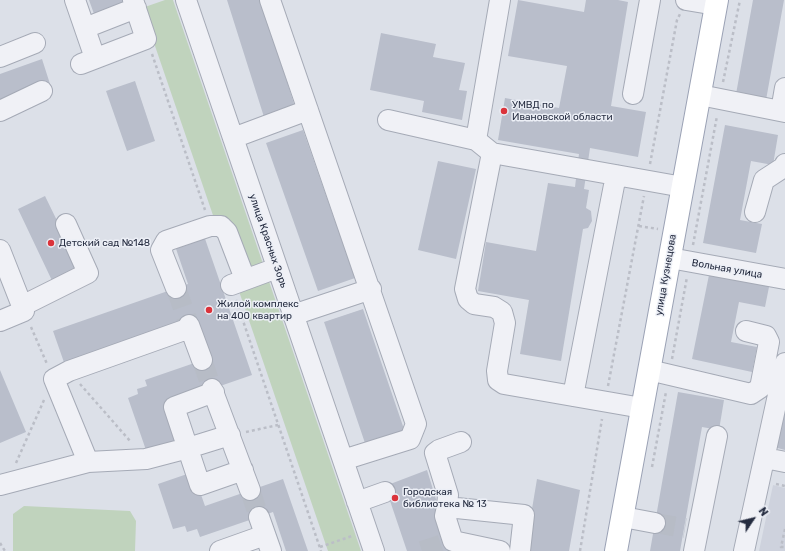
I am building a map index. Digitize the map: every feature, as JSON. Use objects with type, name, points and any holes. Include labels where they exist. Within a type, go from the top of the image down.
[{"type":"main road","name":"улица Кузнецова","points":[[616,551],[717,2]]},
{"type":"street","points":[[75,0],[85,28],[88,61],[146,39],[134,4],[85,28]]},
{"type":"street","name":"улица Красных Зорь","points":[[186,0],[374,551]]},
{"type":"street","points":[[270,0],[416,424],[410,438],[343,460]]},
{"type":"street","points":[[476,140],[500,0]]},
{"type":"street","points":[[633,94],[650,0]]},
{"type":"street","points":[[687,0],[717,2]]},
{"type":"street","points":[[2,51],[35,43]]},
{"type":"street","points":[[700,96],[783,112],[785,88]]},
{"type":"street","points":[[0,111],[42,91]]},
{"type":"street","points":[[233,138],[308,110]]},
{"type":"street","points":[[388,120],[476,140],[492,153],[683,187]]},
{"type":"street","points":[[492,153],[465,289],[468,299],[474,304],[494,307],[502,312],[505,322],[497,371],[498,380],[504,384],[642,408]]},
{"type":"street","points":[[755,212],[764,180],[784,167],[785,164]]},
{"type":"street","points":[[573,396],[616,175]]},
{"type":"street","points":[[0,321],[88,273],[66,224]]},
{"type":"street","points":[[176,288],[161,250],[166,240],[210,226],[221,226],[227,232],[238,282],[277,268]]},
{"type":"street","points":[[0,250],[23,309]]},
{"type":"street","name":"Вольная улица","points":[[670,258],[785,279]]},
{"type":"street","points":[[293,315],[370,288]]},
{"type":"street","points":[[88,462],[61,375],[190,327],[202,360]]},
{"type":"street","points":[[649,370],[751,394],[760,388],[768,342],[766,336],[746,331]]},
{"type":"street","points":[[744,551],[785,363]]},
{"type":"street","points":[[243,470],[200,485],[174,407],[213,390],[243,470],[250,490]]},
{"type":"street","points":[[4,484],[88,462],[146,459],[230,435]]},
{"type":"street","points":[[694,551],[691,529],[717,436]]},
{"type":"street","points":[[461,442],[439,450],[436,453],[448,495],[445,516],[453,545],[500,551]]},
{"type":"street","points":[[765,458],[785,462]]},
{"type":"street","points":[[357,502],[385,492]]},
{"type":"street","points":[[447,507],[524,516],[520,551]]},
{"type":"street","points":[[220,551],[268,543],[259,517]]},
{"type":"street","points":[[623,518],[656,523]]},
{"type":"path","points":[[580,551],[605,402],[677,20],[687,0]]},
{"type":"path","points":[[23,309],[61,375],[146,459]]},
{"type":"path","points":[[4,484],[61,375]]},
{"type":"path","points":[[230,435],[278,425]]},
{"type":"path","points":[[785,529],[782,547],[785,547]]},
{"type":"path","points":[[0,543],[5,551]]},
{"type":"shaded area","points":[[773,485],[785,488],[785,551],[759,551]]},
{"type":"green space","points":[[165,0],[173,0],[361,551],[328,551],[142,8]]},
{"type":"green space","points":[[24,506],[130,511],[136,521],[135,551],[13,551],[13,514]]},
{"type":"building","points":[[89,0],[122,0],[127,14],[98,25]]},
{"type":"building","points":[[227,0],[261,0],[295,107],[264,117]]},
{"type":"building","points":[[518,0],[584,12],[586,0],[618,0],[628,2],[611,106],[646,112],[638,157],[590,148],[584,189],[589,190],[586,208],[591,211],[592,221],[588,228],[583,229],[561,361],[520,354],[529,300],[478,291],[486,242],[536,251],[548,183],[575,187],[579,154],[498,140],[505,98],[559,108],[567,66],[508,56]]},
{"type":"building","points":[[753,0],[784,0],[766,100],[736,94]]},
{"type":"building","points":[[381,33],[436,44],[433,57],[465,63],[459,90],[467,91],[462,120],[422,112],[424,101],[370,90]]},
{"type":"building","points":[[42,59],[50,84],[0,102],[0,74]]},
{"type":"building","points":[[135,81],[155,141],[127,151],[106,91]]},
{"type":"building","points":[[725,125],[778,135],[773,165],[751,161],[740,220],[762,224],[756,253],[703,243]]},
{"type":"building","points":[[303,130],[355,278],[318,291],[266,143]]},
{"type":"building","points":[[438,161],[476,169],[456,259],[418,250]]},
{"type":"building","name":"Детский сад №148","points":[[45,196],[84,276],[56,289],[18,209]]},
{"type":"building","points":[[202,230],[252,375],[168,404],[181,441],[147,453],[128,398],[138,394],[137,389],[147,386],[145,380],[206,359],[193,324],[66,368],[53,331],[188,284],[173,240]]},
{"type":"building","points":[[710,270],[770,282],[765,307],[739,302],[731,342],[757,347],[752,372],[692,359]]},
{"type":"building","points":[[363,309],[406,435],[367,449],[324,322]]},
{"type":"building","points":[[0,370],[26,432],[0,443]]},
{"type":"building","points":[[678,392],[724,400],[719,430],[702,427],[680,551],[650,551]]},
{"type":"building","points":[[785,407],[785,450],[774,447]]},
{"type":"building","points":[[427,470],[452,551],[407,551],[385,486]]},
{"type":"building","points":[[193,472],[205,506],[283,479],[308,551],[286,551],[273,512],[200,537],[197,529],[187,532],[185,526],[173,529],[158,484]]},
{"type":"building","points":[[537,479],[580,490],[569,551],[525,551]]},
{"type":"tunnel","points":[[176,288],[189,325]]},
{"type":"tunnel","points":[[202,360],[212,389]]},
{"type":"tunnel","points":[[250,490],[259,517]]},
{"type":"tunnel","points":[[655,523],[685,528]]},
{"type":"tunnel","points":[[422,551],[449,542]]},
{"type":"place","name":"УМВД по Ивановской области","points":[[504,111]]},
{"type":"place","name":"Детский сад №148","points":[[51,243]]},
{"type":"place","name":"Жилой комплекс на 400 квартир","points":[[209,310]]},
{"type":"place","name":"Городская библиотека № 13","points":[[395,498]]}]
